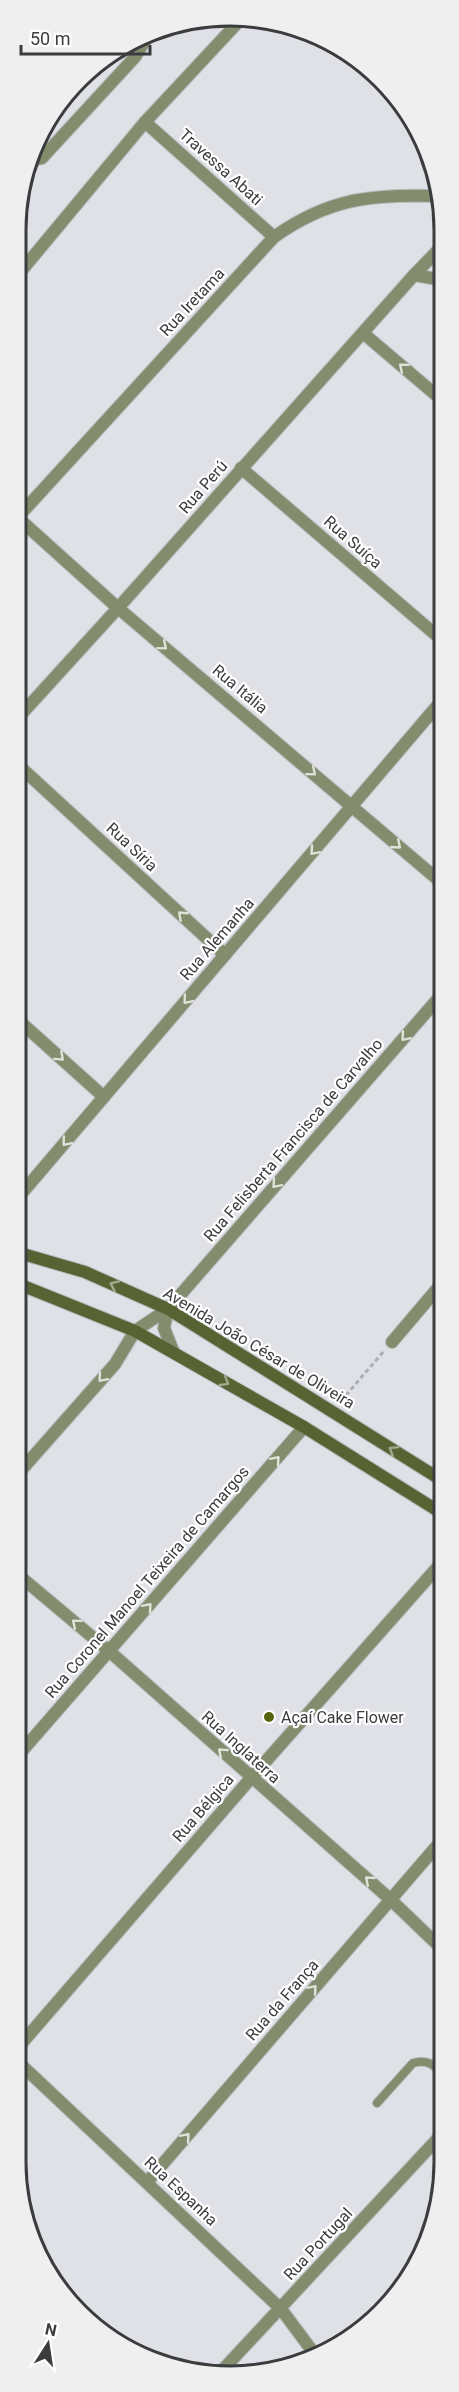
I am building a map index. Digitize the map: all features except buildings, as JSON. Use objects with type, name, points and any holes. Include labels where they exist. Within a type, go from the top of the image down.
[{"type":"main road","name":"Avenida João César de Oliveira","points":[[26,1255],[85,1272],[168,1309],[434,1475]]},
{"type":"main road","points":[[26,1288],[135,1330],[304,1427],[434,1508]]},
{"type":"street","points":[[26,265],[145,122],[234,26]]},
{"type":"street","points":[[38,159],[42,158],[135,57],[142,46]]},
{"type":"street","name":"Travessa Abati","points":[[145,122],[274,237]]},
{"type":"street","name":"Rua Iretama","points":[[26,508],[274,237],[299,219],[331,206],[367,197],[431,196]]},
{"type":"street","name":"Rua Perú","points":[[26,709],[433,256]]},
{"type":"street","points":[[414,275],[433,278]]},
{"type":"street","points":[[363,333],[433,393]]},
{"type":"street","name":"Rua Suíça","points":[[241,468],[433,633]]},
{"type":"street","name":"Rua Itália","points":[[26,526],[118,608],[433,876]]},
{"type":"street","name":"Rua Alemanha","points":[[26,1188],[433,711]]},
{"type":"street","name":"Rua Síria","points":[[26,772],[225,955]]},
{"type":"street","name":"Rua Felisberta Francisca de Carvalho","points":[[135,1330],[168,1309],[433,1004]]},
{"type":"street","points":[[26,1027],[104,1097]]},
{"type":"street","points":[[392,1342],[434,1293]]},
{"type":"street","points":[[168,1309],[164,1328],[174,1353]]},
{"type":"street","points":[[26,1465],[115,1364],[135,1330]]},
{"type":"street","name":"Rua Coronel Manoel Teixeira de Camargos","points":[[26,1746],[304,1427]]},
{"type":"street","name":"Rua Bélgica","points":[[26,2038],[250,1778],[434,1571]]},
{"type":"street","name":"Rua Inglaterra","points":[[26,1581],[109,1651],[434,1940]]},
{"type":"street","name":"Rua da França","points":[[148,2181],[434,1849]]},
{"type":"street","name":"Rua Espanha","points":[[26,2069],[281,2308],[311,2349]]},
{"type":"street","name":"Rua Portugal","points":[[226,2366],[434,2143]]},
{"type":"lane","points":[[377,2103],[413,2063],[421,2061],[434,2065]]},
{"type":"path","points":[[333,1412],[392,1342]]},
{"type":"place","name":"Açaí Cake Flower","points":[[269,1717]]}]
